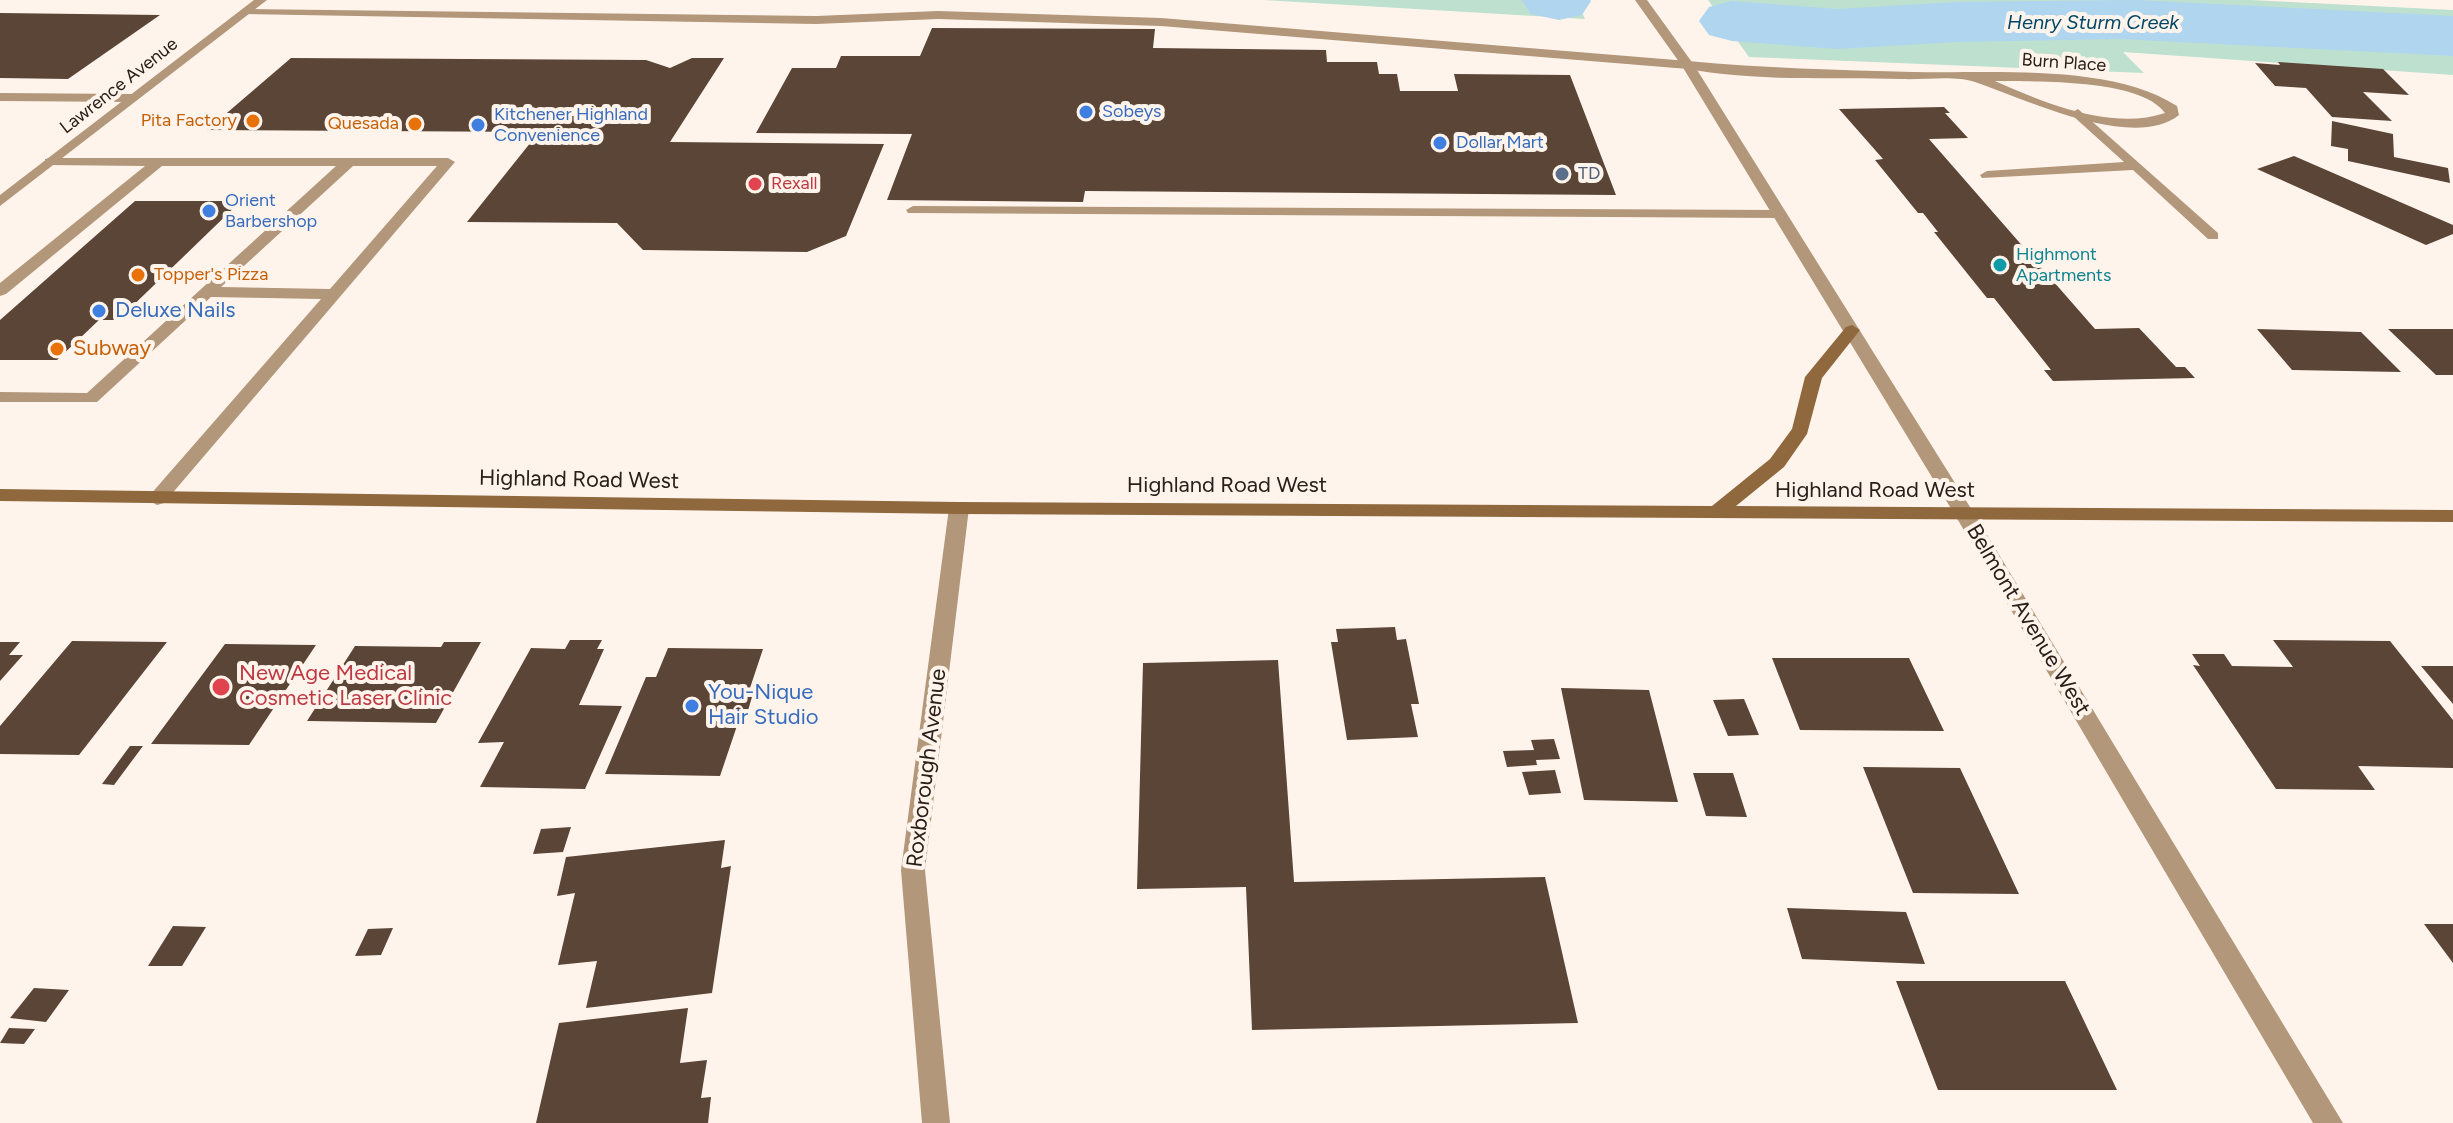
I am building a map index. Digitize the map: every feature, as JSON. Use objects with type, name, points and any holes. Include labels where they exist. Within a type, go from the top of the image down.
[{"type":"main road","points":[[1714,514],[1777,463],[1801,430],[1814,377],[1852,330]]},
{"type":"main road","name":"Highland Road West","points":[[0,495],[959,508],[2453,516]]},
{"type":"street","name":"Lawrence Avenue","points":[[0,202],[261,0]]},
{"type":"street","name":"Belmont Avenue West","points":[[1641,0],[1688,65],[1852,330],[2329,1123]]},
{"type":"street","name":"Burn Place","points":[[246,12],[816,20],[938,15],[1145,22],[1772,72],[1975,77],[2089,80],[2149,94],[2172,109],[2172,115],[2163,120],[2142,122],[2108,121],[2008,94],[1975,77]]},
{"type":"street","points":[[0,97],[132,98]]},
{"type":"street","points":[[2078,113],[2213,236]]},
{"type":"street","points":[[50,162],[448,162],[157,499]]},
{"type":"street","points":[[0,291],[159,162]]},
{"type":"street","points":[[0,397],[91,398],[349,162]]},
{"type":"street","points":[[1987,175],[2133,166]]},
{"type":"street","points":[[913,210],[1780,214]]},
{"type":"street","points":[[208,292],[334,294]]},
{"type":"street","name":"Roxborough Avenue","points":[[936,1123],[913,870],[959,508]]},
{"type":"green space","points":[[1263,0],[1576,0],[1585,19]]},
{"type":"green space","points":[[1708,0],[2251,0],[2453,10],[2453,75],[2123,52],[2144,73],[1749,57]]},
{"type":"building","points":[[0,13],[160,15],[68,79],[0,78]]},
{"type":"building","name":"Sobeys","points":[[932,28],[1155,29],[1153,48],[1326,50],[1327,62],[1377,62],[1379,74],[1397,74],[1400,91],[1458,91],[1454,74],[1570,75],[1616,195],[1085,191],[1083,202],[887,200],[912,134],[756,133],[792,68],[836,68],[841,56],[920,56]]},
{"type":"building","points":[[291,58],[646,60],[670,68],[692,58],[724,58],[670,142],[884,144],[846,236],[807,252],[643,250],[617,223],[467,222],[539,132],[207,130]]},
{"type":"building","points":[[2278,62],[2383,69],[2409,95],[2363,92],[2392,121],[2332,117],[2306,88],[2275,86],[2255,63],[2280,65]]},
{"type":"building","name":"Highmont Apartments","points":[[1944,107],[1950,113],[1945,113],[1968,138],[1929,139],[2095,329],[2139,328],[2176,367],[2185,367],[2195,378],[2053,381],[2044,370],[2051,370],[1994,298],[1987,298],[1934,232],[1938,232],[1923,213],[1918,213],[1875,160],[1883,159],[1839,109]]},
{"type":"building","points":[[2332,121],[2393,134],[2394,157],[2448,168],[2450,183],[2348,161],[2348,149],[2331,146]]},
{"type":"building","points":[[2294,156],[2453,225],[2453,234],[2426,245],[2257,169]]},
{"type":"building","points":[[135,201],[241,201],[118,320],[99,320],[57,360],[0,360],[0,320]]},
{"type":"building","points":[[2257,329],[2361,332],[2401,372],[2292,370]]},
{"type":"building","points":[[2388,329],[2453,329],[2453,375],[2436,375]]},
{"type":"building","points":[[1395,627],[1397,640],[1406,639],[1419,704],[1411,704],[1418,737],[1347,740],[1331,642],[1338,642],[1336,629]]},
{"type":"building","points":[[570,640],[602,640],[597,649],[604,649],[579,705],[622,706],[585,789],[480,787],[504,742],[478,743],[531,648],[565,649]]},
{"type":"building","points":[[2273,640],[2390,641],[2453,720],[2453,768],[2358,766],[2375,790],[2276,789],[2193,665],[2200,666],[2192,654],[2224,654],[2232,666],[2293,667]]},
{"type":"building","points":[[72,641],[167,642],[79,755],[0,754],[0,726]]},
{"type":"building","points":[[0,642],[20,642],[9,655],[23,655],[0,681]]},
{"type":"building","points":[[444,642],[481,642],[436,723],[307,721],[355,646],[441,647]]},
{"type":"building","points":[[225,644],[316,645],[249,745],[151,744]]},
{"type":"building","name":"You-Nique Hair Studio","points":[[668,648],[763,649],[747,697],[752,697],[747,714],[741,714],[720,776],[605,774],[646,677],[656,677]]},
{"type":"building","points":[[1772,658],[1909,658],[1944,731],[1800,730]]},
{"type":"building","points":[[1278,660],[1294,882],[1545,877],[1578,1023],[1252,1030],[1246,887],[1137,889],[1143,663]]},
{"type":"building","points":[[2421,666],[2453,666],[2453,704]]},
{"type":"building","points":[[1561,688],[1649,690],[1678,802],[1584,800]]},
{"type":"building","points":[[1744,699],[1759,735],[1728,736],[1713,700]]},
{"type":"building","points":[[1554,739],[1560,759],[1536,760],[1537,765],[1507,767],[1503,751],[1534,750],[1531,740]]},
{"type":"building","points":[[130,746],[143,746],[114,785],[102,784]]},
{"type":"building","points":[[1863,767],[1960,768],[2019,894],[1913,893]]},
{"type":"building","points":[[1555,770],[1561,793],[1529,795],[1522,772]]},
{"type":"building","points":[[1693,773],[1733,773],[1747,817],[1706,816]]},
{"type":"building","points":[[571,827],[563,852],[533,854],[541,829]]},
{"type":"building","points":[[725,840],[721,868],[731,866],[712,993],[586,1008],[597,961],[558,965],[575,893],[557,896],[566,857]]},
{"type":"building","points":[[1787,908],[1906,912],[1925,964],[1802,959]]},
{"type":"building","points":[[2424,924],[2453,924],[2453,963]]},
{"type":"building","points":[[173,926],[206,927],[182,966],[148,966]]},
{"type":"building","points":[[393,928],[381,955],[355,956],[368,929]]},
{"type":"building","points":[[1896,981],[2065,981],[2117,1090],[1938,1090]]},
{"type":"building","points":[[34,988],[69,990],[46,1022],[10,1018]]},
{"type":"building","points":[[688,1008],[680,1063],[707,1060],[701,1098],[711,1097],[708,1123],[536,1123],[559,1023]]},
{"type":"building","points":[[9,1028],[35,1029],[24,1044],[0,1043]]},
{"type":"waterway","name":"Henry Sturm Creek","points":[[1554,0],[1559,1]]},
{"type":"waterway","name":"Henry Sturm Creek","points":[[1732,21],[1837,29],[1957,22],[2120,19],[2453,36]]},
{"type":"place","name":"Sobeys","points":[[1086,112]]},
{"type":"place","name":"Pita Factory","points":[[253,121]]},
{"type":"place","name":"Quesada","points":[[415,124]]},
{"type":"place","name":"Kitchener Highland Convenience","points":[[478,125]]},
{"type":"place","name":"Dollar Mart","points":[[1440,143]]},
{"type":"place","name":"TD","points":[[1562,174]]},
{"type":"place","name":"Rexall","points":[[755,184]]},
{"type":"place","name":"Orient Barbershop","points":[[209,211]]},
{"type":"place","name":"Highmont Apartments","points":[[2000,265]]},
{"type":"place","name":"Topper's Pizza","points":[[138,275]]},
{"type":"place","name":"Deluxe Nails","points":[[99,311]]},
{"type":"place","name":"Subway","points":[[57,349]]},
{"type":"place","name":"New Age Medical Cosmetic Laser Clinic","points":[[221,687]]},
{"type":"place","name":"You-Nique Hair Studio","points":[[692,706]]}]
